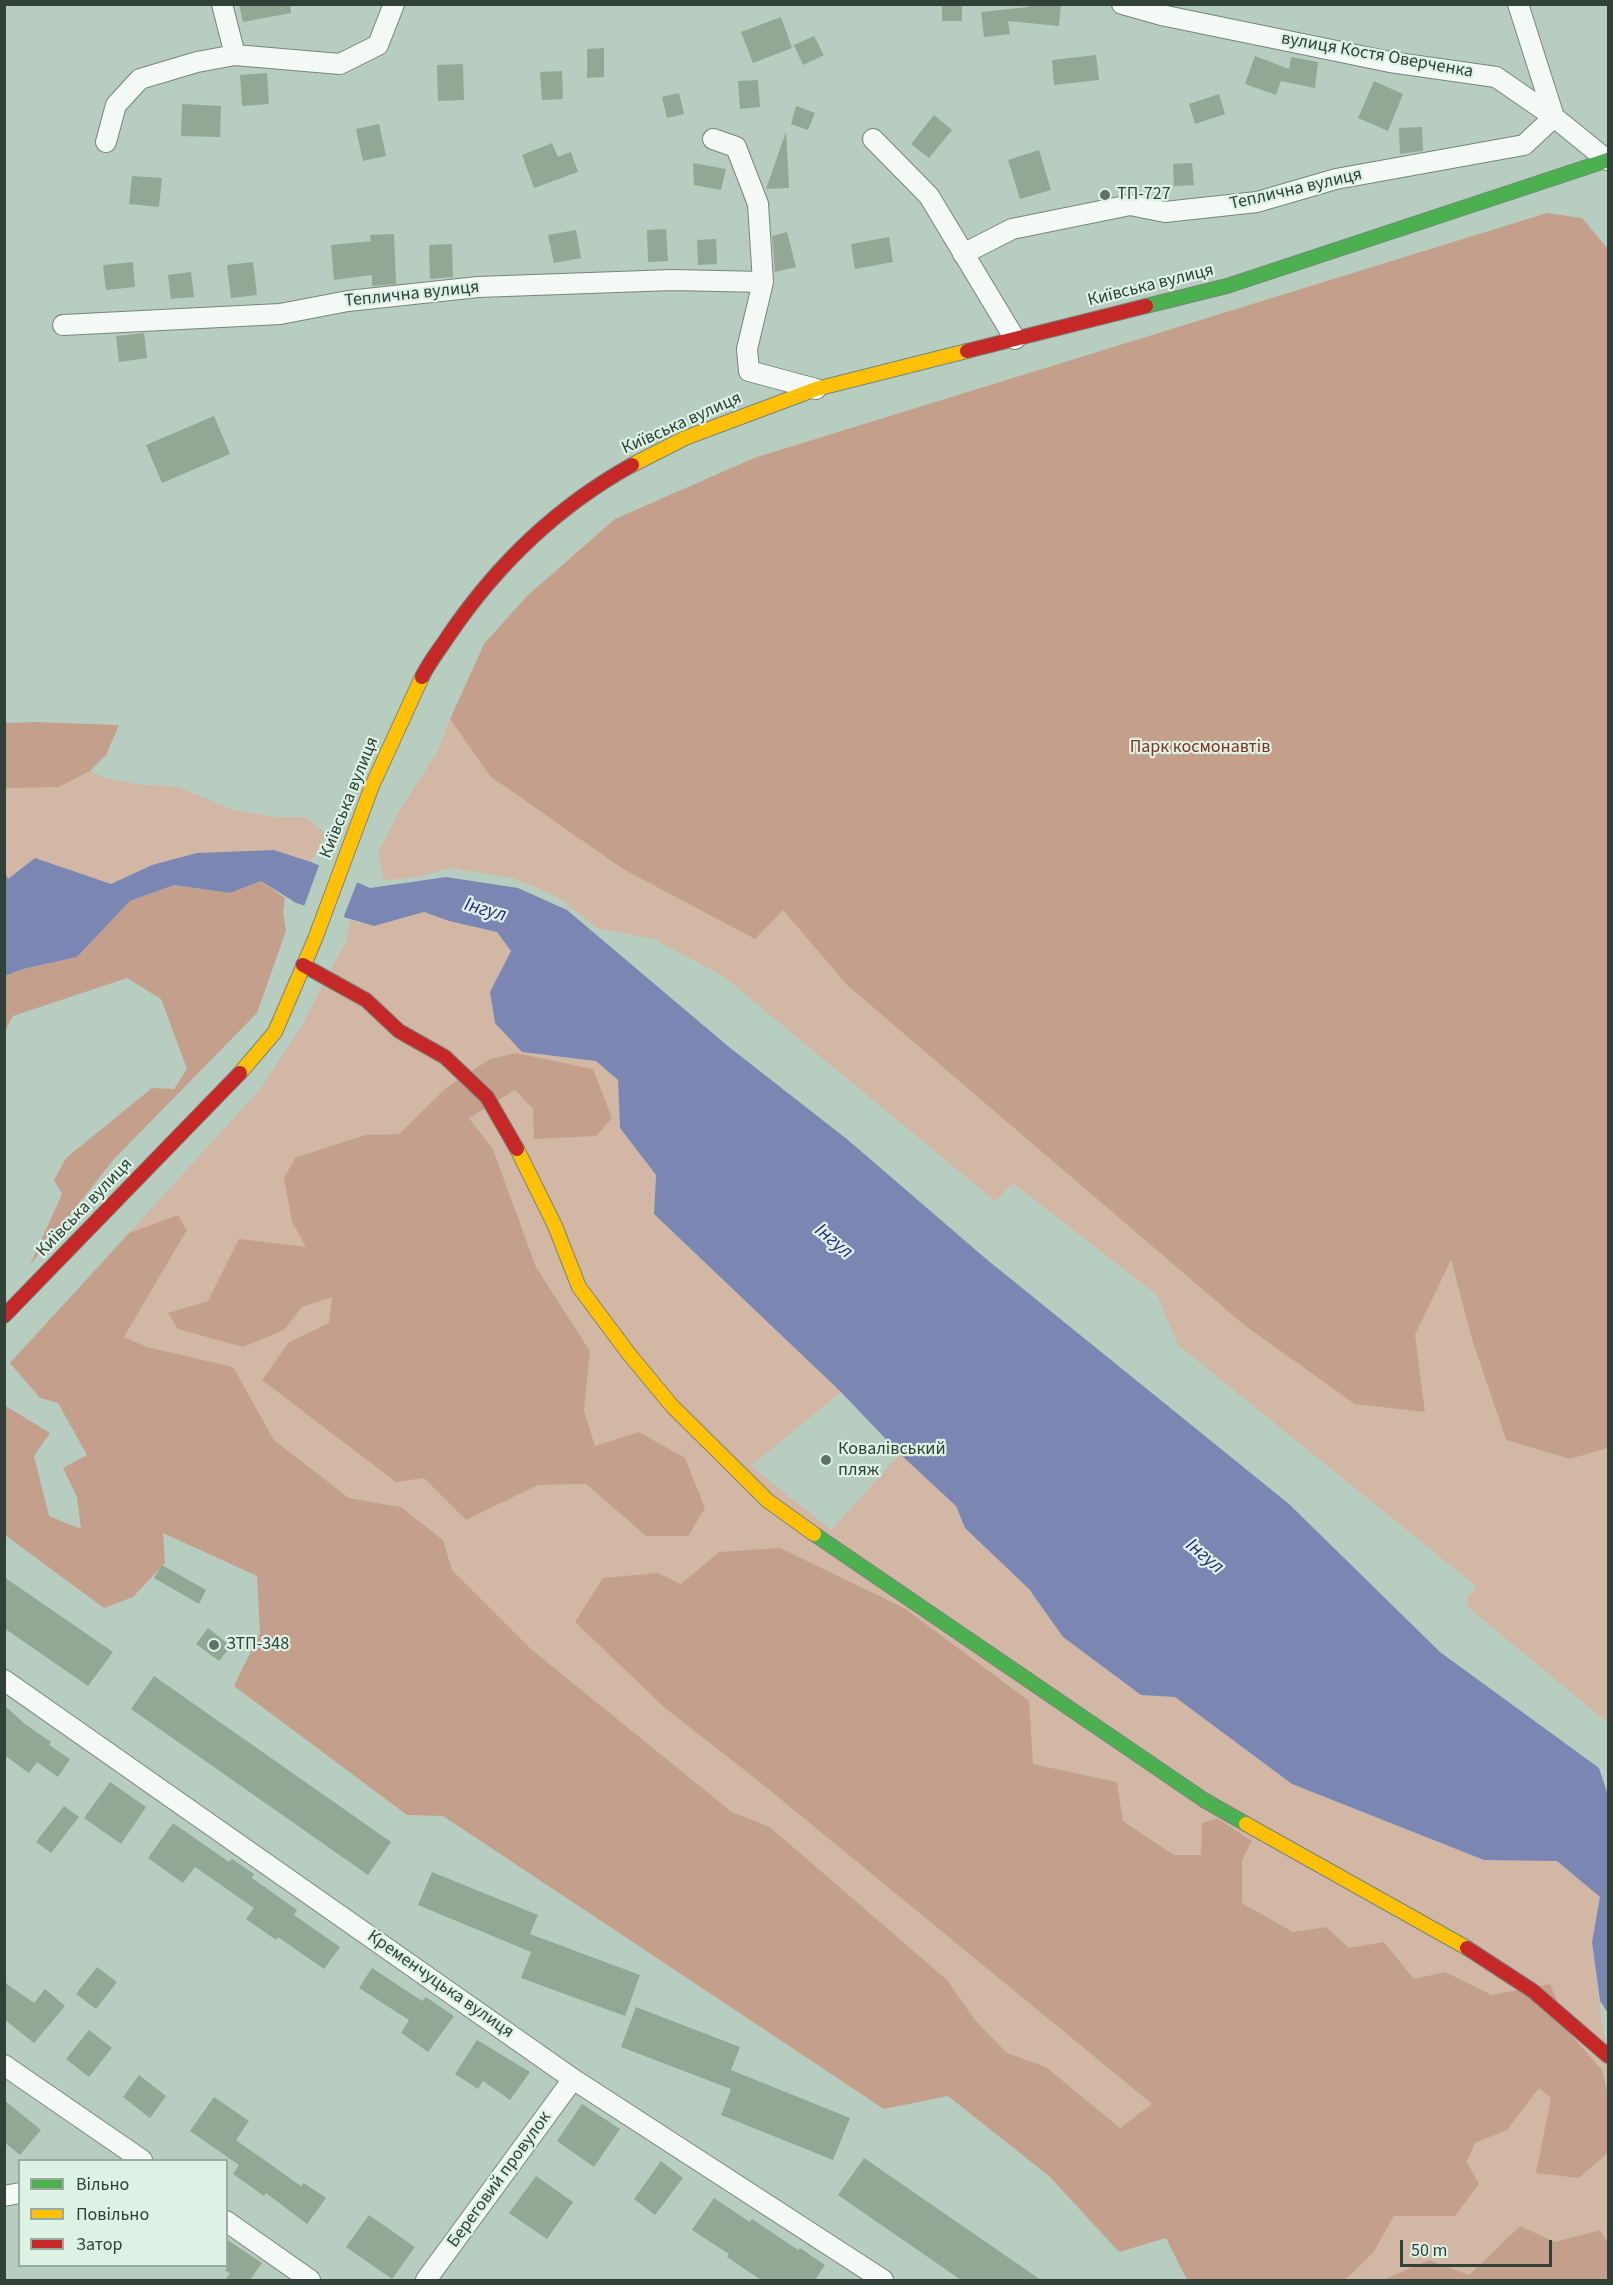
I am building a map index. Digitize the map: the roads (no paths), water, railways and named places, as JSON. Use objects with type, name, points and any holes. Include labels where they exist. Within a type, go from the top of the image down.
[{"type":"street","points":[[222,4],[235,55]]},
{"type":"street","points":[[106,142],[116,105],[140,79],[197,62],[235,55],[340,64],[378,45],[394,4]]},
{"type":"street","name":"вулиця Костя Оверченка","points":[[1122,4],[1161,15],[1390,62],[1496,77],[1554,117],[1608,160]]},
{"type":"street","points":[[1518,4],[1554,117]]},
{"type":"street","name":"Теплична вулиця","points":[[963,254],[1012,229],[1130,205],[1165,212],[1257,202],[1336,179],[1524,145],[1554,117]]},
{"type":"street","points":[[713,140],[736,147],[758,204],[762,282],[747,349],[749,371],[816,389]]},
{"type":"street","points":[[873,140],[929,196],[1015,339]]},
{"type":"street","name":"Київська вулиця","points":[[4,1316],[248,1065],[274,1032],[315,939],[358,820],[389,746],[425,671],[466,611],[514,554],[570,506],[629,466],[685,438],[816,389],[1227,286],[1608,160]]},
{"type":"street","name":"Теплична вулиця","points":[[63,325],[280,314],[348,301],[478,286],[673,280],[762,282]]},
{"type":"street","points":[[303,965],[366,1000],[399,1031],[445,1058],[487,1097],[521,1156],[555,1226],[579,1287],[629,1354],[672,1406],[768,1501],[1204,1800],[1450,1937],[1533,1991],[1608,2056]]},
{"type":"street","name":"Кременчуцька вулиця","points":[[4,1680],[573,2079],[883,2280]]},
{"type":"street","points":[[4,2065],[141,2159]]},
{"type":"street","name":"Береговий провулок","points":[[426,2280],[573,2079]]},
{"type":"street","points":[[228,2222],[310,2280]]},
{"type":"water","name":"Інгул","points":[[274,850],[311,862],[370,888],[446,877],[518,888],[567,910],[729,1047],[848,1140],[985,1258],[1289,1504],[1440,1652],[1599,1768],[1608,1795],[1608,2013],[1600,2001],[1592,1942],[1600,1897],[1557,1861],[1484,1860],[1292,1784],[1175,1697],[1141,1695],[1063,1637],[1029,1589],[965,1528],[956,1506],[900,1454],[841,1392],[654,1214],[656,1175],[620,1128],[618,1080],[596,1061],[522,1052],[495,1023],[490,992],[511,951],[497,932],[449,921],[424,912],[374,926],[296,903],[261,881],[230,893],[174,885],[130,901],[77,957],[23,969],[5,976],[4,870],[8,879],[35,858],[111,884],[152,865],[197,853]]},
{"type":"place","name":"ТП-727","points":[[1105,195]]},
{"type":"place","name":"Ковалівський пляж","points":[[826,1460]]},
{"type":"place","name":"ЗТП-348","points":[[214,1645]]},
{"type":"park label","name":"Парк космонавтів","points":[[1200,748]]}]
